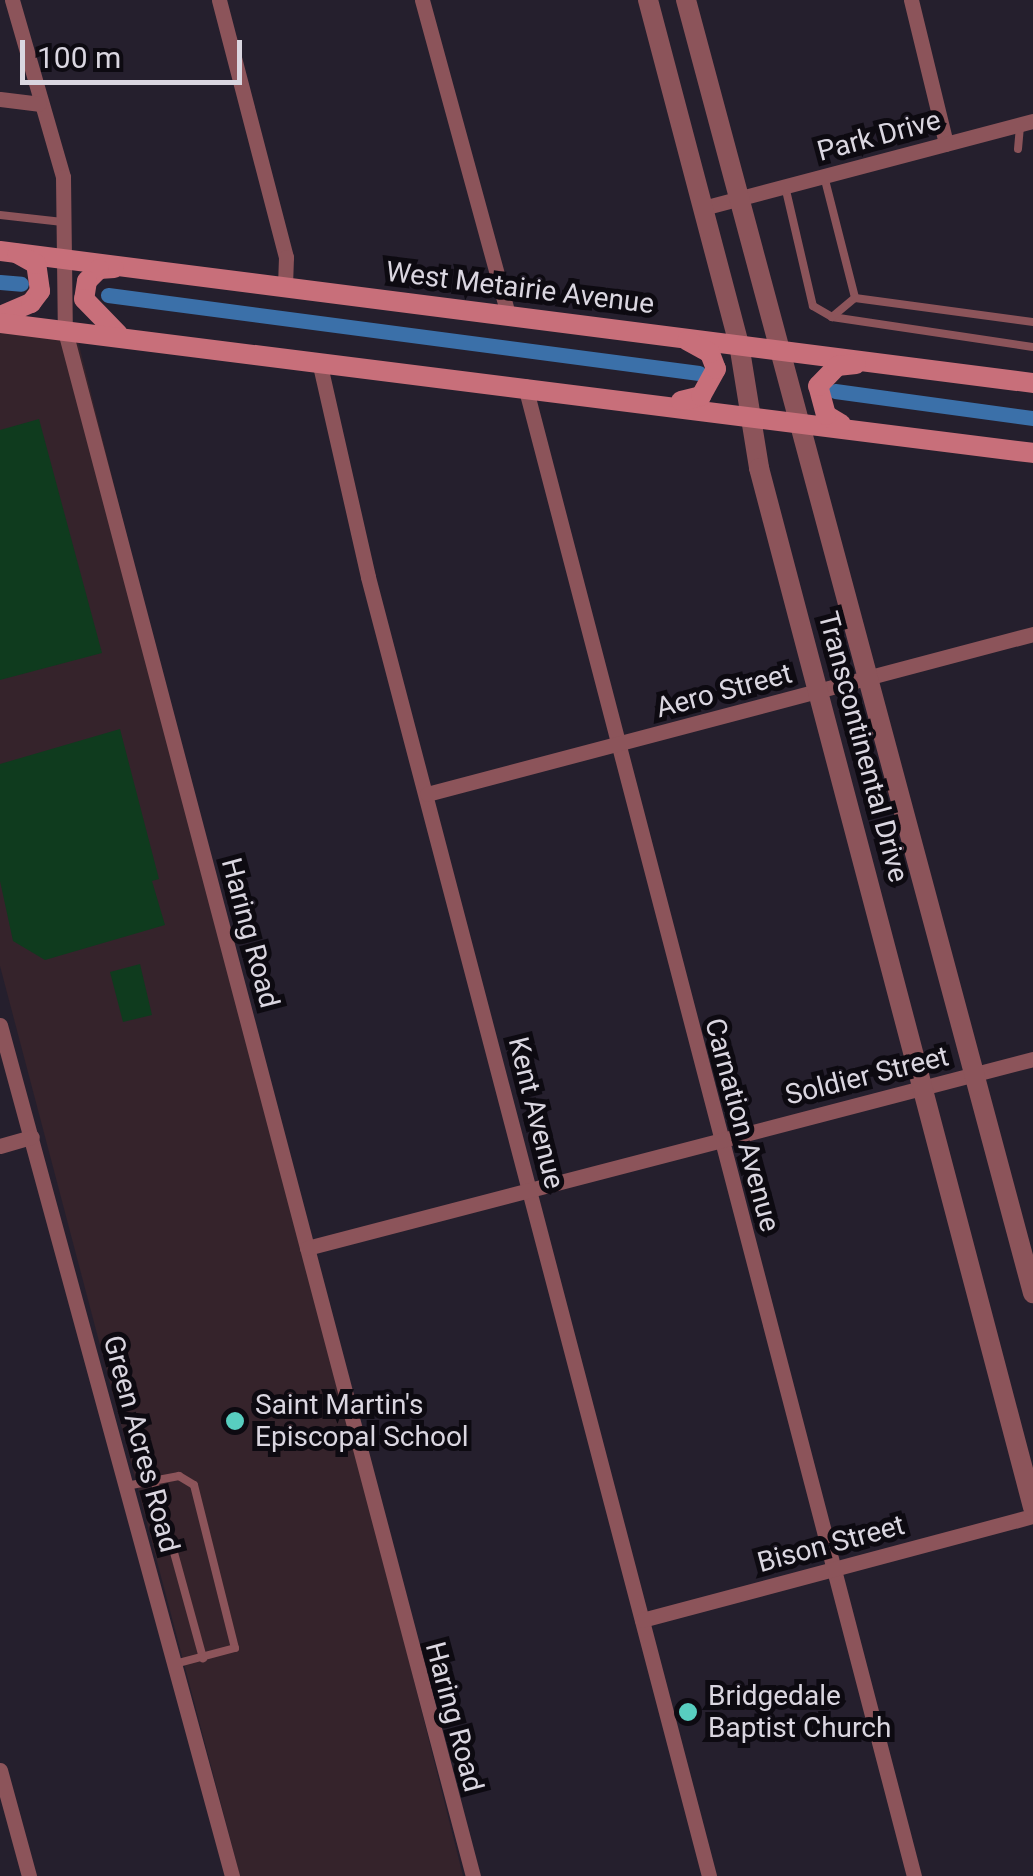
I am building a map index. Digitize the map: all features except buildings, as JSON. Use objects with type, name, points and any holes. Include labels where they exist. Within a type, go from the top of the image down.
[{"type":"main road","name":"West Metairie Avenue","points":[[8,252],[1033,383]]},
{"type":"main road","points":[[0,320],[31,303],[40,291],[36,264],[8,252]]},
{"type":"main road","points":[[126,266],[100,269],[87,282],[84,300],[94,316],[130,338]]},
{"type":"main road","points":[[0,320],[802,420],[1032,457]]},
{"type":"main road","points":[[670,404],[701,396],[716,369],[710,353],[678,336]]},
{"type":"main road","points":[[846,427],[826,414],[818,386],[837,366],[873,362]]},
{"type":"street","name":"Haring Road","points":[[12,0],[63,177],[64,331],[473,1876]]},
{"type":"street","points":[[219,0],[286,257],[284,285]]},
{"type":"street","points":[[422,0],[508,314]]},
{"type":"street","name":"Transcontinental Drive","points":[[648,0],[739,344],[758,468],[1033,1507]]},
{"type":"street","name":"Transcontinental Drive","points":[[686,0],[802,420],[1033,1293]]},
{"type":"street","points":[[912,0],[946,144]]},
{"type":"street","points":[[0,99],[39,104]]},
{"type":"street","name":"Park Drive","points":[[703,208],[826,183],[946,144],[1027,123]]},
{"type":"street","name":"Kent Avenue","points":[[319,361],[426,794],[709,1876]]},
{"type":"street","name":"Carnation Avenue","points":[[525,386],[914,1876]]},
{"type":"street","name":"Aero Street","points":[[426,794],[1033,634]]},
{"type":"street","name":"Green Acres Road","points":[[0,1025],[232,1876]]},
{"type":"street","name":"Soldier Street","points":[[307,1248],[1033,1058]]},
{"type":"street","points":[[0,1146],[32,1137]]},
{"type":"street","name":"Bison Street","points":[[642,1620],[1033,1516]]},
{"type":"street","points":[[0,1770],[29,1876]]},
{"type":"lane","points":[[1018,149],[1027,123]]},
{"type":"lane","points":[[826,183],[855,298]]},
{"type":"lane","points":[[787,193],[813,306],[832,317],[1033,347]]},
{"type":"lane","points":[[0,215],[63,222]]},
{"type":"lane","points":[[832,317],[855,298],[1033,322]]},
{"type":"lane","points":[[126,1486],[179,1476],[194,1485],[235,1640],[228,1654],[175,1664]]},
{"type":"lane","points":[[154,1480],[203,1658]]},
{"type":"shaded area","name":"Saint Martin's Episcopal School","points":[[0,321],[74,325],[463,1876],[240,1876],[0,966]]},
{"type":"green space","points":[[39,419],[102,653],[0,680],[0,430]]},
{"type":"green space","points":[[120,729],[159,879],[152,881],[165,925],[45,960],[13,941],[0,881],[0,764]]},
{"type":"green space","points":[[140,964],[152,1015],[123,1022],[110,972]]},
{"type":"waterway","points":[[0,282],[21,284]]},
{"type":"waterway","points":[[108,295],[699,373]]},
{"type":"waterway","points":[[835,391],[1033,418]]},
{"type":"place","name":"Saint Martin's Episcopal School","points":[[235,1421]]},
{"type":"place","name":"Bridgedale Baptist Church","points":[[688,1712]]}]
